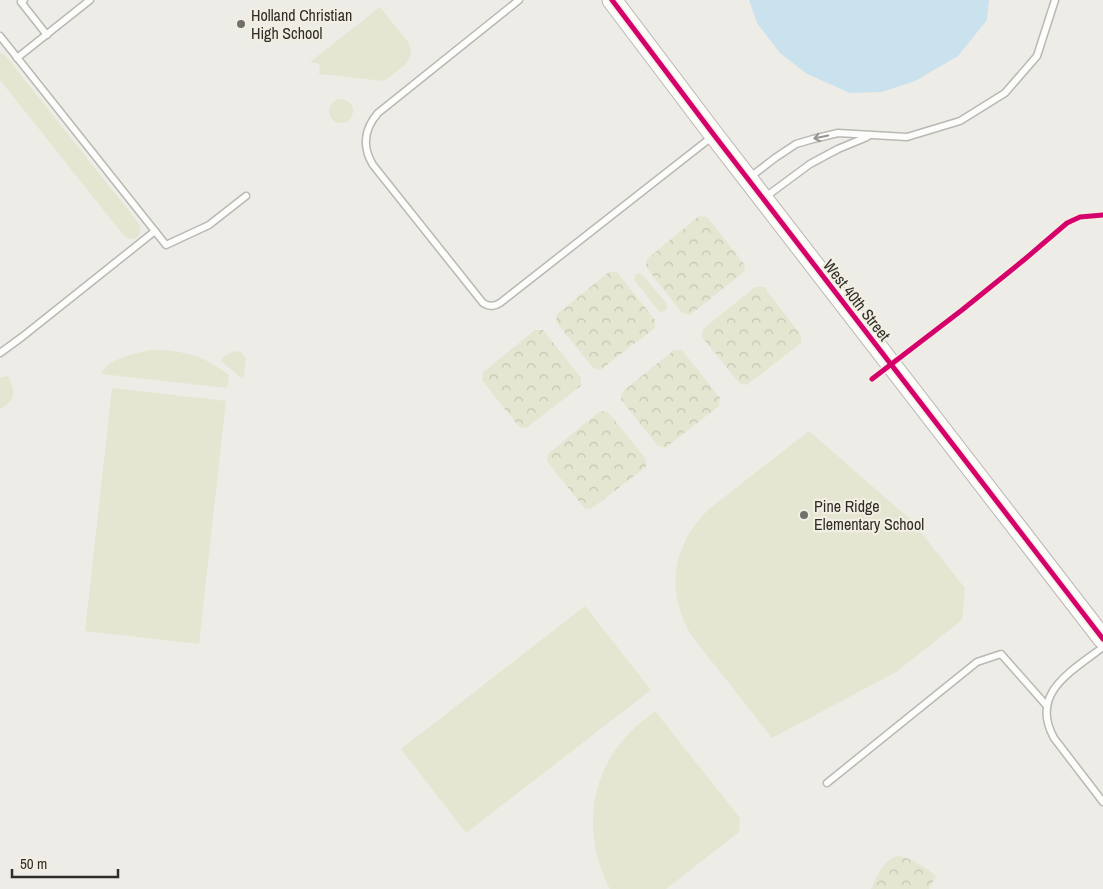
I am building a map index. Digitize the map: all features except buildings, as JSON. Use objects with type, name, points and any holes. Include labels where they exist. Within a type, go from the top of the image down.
[{"type":"street","name":"West 40th Street","points":[[612,0],[1103,639]]},
{"type":"lane","points":[[24,0],[21,2],[47,34]]},
{"type":"lane","points":[[17,58],[90,0]]},
{"type":"lane","points":[[519,0],[378,113],[369,126],[366,139],[368,154],[373,165],[483,303],[489,306],[500,304],[714,135]]},
{"type":"lane","points":[[748,178],[796,144],[813,139],[838,134],[907,137],[960,121],[1005,93],[1037,56],[1055,0]]},
{"type":"lane","points":[[1,39],[166,245],[209,224],[246,196]]},
{"type":"lane","points":[[763,198],[810,164],[838,149],[869,136]]},
{"type":"lane","points":[[0,353],[155,231]]},
{"type":"lane","points":[[1103,647],[1059,682],[1049,697],[1047,706],[1049,731],[1103,802]]},
{"type":"lane","points":[[828,783],[977,662],[1000,654],[1047,706]]},
{"type":"green space","points":[[380,7],[408,42],[411,50],[406,64],[384,81],[319,74],[320,64],[310,62]]},
{"type":"green space","points":[[0,53],[5,55],[140,225],[140,233],[137,237],[132,239],[125,237],[0,80]]},
{"type":"green space","points":[[341,99],[350,102],[353,111],[350,120],[341,123],[332,120],[329,111],[332,102]]},
{"type":"green space","points":[[699,216],[707,217],[745,265],[744,272],[690,315],[682,313],[646,267],[647,259]]},
{"type":"green space","points":[[609,272],[617,272],[655,320],[655,328],[600,370],[593,368],[556,322],[557,314]]},
{"type":"green space","points":[[638,273],[643,275],[666,303],[665,311],[661,312],[658,310],[635,281],[635,275]]},
{"type":"green space","points":[[755,287],[764,287],[801,335],[801,343],[747,385],[739,383],[702,337],[703,329]]},
{"type":"green space","points":[[535,330],[543,330],[581,378],[581,386],[526,428],[519,427],[482,380],[483,372]]},
{"type":"green space","points":[[151,350],[182,352],[202,358],[229,375],[227,388],[101,374],[109,364],[130,355]]},
{"type":"green space","points":[[674,350],[682,350],[720,398],[719,406],[665,448],[658,446],[621,400],[622,392]]},
{"type":"green space","points":[[237,351],[241,352],[246,358],[244,376],[241,378],[221,361],[225,355]]},
{"type":"green space","points":[[7,375],[12,385],[13,394],[10,402],[0,409],[0,377]]},
{"type":"green space","points":[[112,388],[226,401],[199,644],[85,631]]},
{"type":"green space","points":[[600,411],[608,412],[646,459],[646,467],[591,509],[584,508],[547,461],[548,454]]},
{"type":"green space","points":[[809,431],[911,520],[965,588],[962,620],[896,672],[772,738],[691,635],[678,601],[676,569],[680,553],[687,538],[709,509]]},
{"type":"green space","points":[[585,606],[651,690],[466,833],[401,749]]},
{"type":"green space","points":[[655,711],[740,818],[739,832],[666,889],[610,889],[596,851],[593,832],[596,792],[603,773],[624,739]]},
{"type":"green space","points":[[897,856],[917,863],[936,876],[929,889],[871,889],[884,865]]},
{"type":"water","points":[[749,0],[989,0],[987,20],[958,56],[915,81],[882,92],[850,93],[807,74],[780,53],[757,23]]},
{"type":"cycle path","points":[[612,0],[1103,639]]},
{"type":"cycle path","points":[[872,379],[962,310],[1067,223],[1080,217],[1103,215]]},
{"type":"place","name":"Holland Christian High School","points":[[241,24]]},
{"type":"place","name":"Pine Ridge Elementary School","points":[[804,515]]}]
